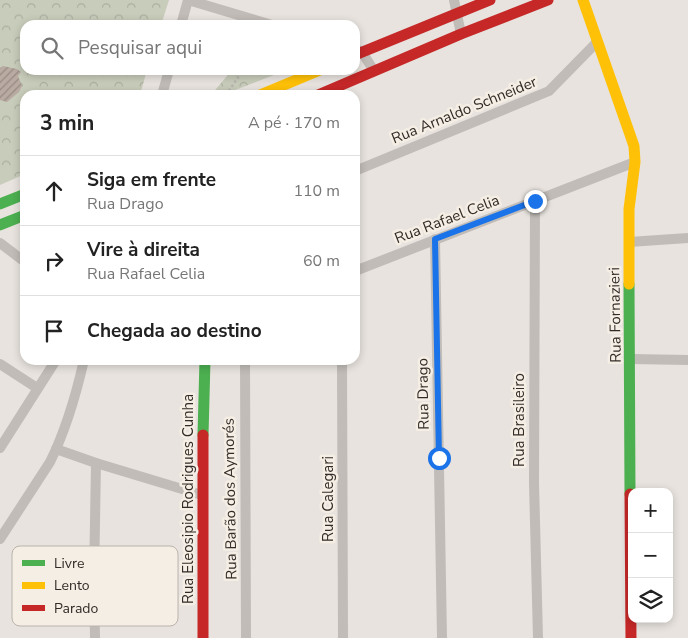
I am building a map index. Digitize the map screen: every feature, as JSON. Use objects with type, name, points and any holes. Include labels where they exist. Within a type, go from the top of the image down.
[{"type":"street","points":[[182,20],[188,0],[255,20]]},
{"type":"street","points":[[454,0],[461,34]]},
{"type":"street","points":[[360,51],[490,0]]},
{"type":"street","points":[[330,90],[461,34],[548,0]]},
{"type":"street","name":"Rua Fornazieri","points":[[583,0],[634,146],[635,162],[630,190],[629,242],[631,638]]},
{"type":"street","name":"Rua Arnaldo Schneider","points":[[360,169],[549,91],[597,42]]},
{"type":"street","points":[[360,56],[374,72]]},
{"type":"street","points":[[163,90],[168,75]]},
{"type":"street","points":[[272,90],[308,75]]},
{"type":"street","name":"Rua Rafael Celia","points":[[360,269],[635,162]]},
{"type":"street","points":[[0,204],[20,196]]},
{"type":"street","name":"Rua Brasileiro","points":[[535,201],[534,483],[538,638]]},
{"type":"street","points":[[0,225],[20,217]]},
{"type":"street","points":[[629,242],[688,238]]},
{"type":"street","name":"Rua Drago","points":[[435,239],[442,638]]},
{"type":"street","points":[[0,243],[20,258]]},
{"type":"street","points":[[630,360],[688,360]]},
{"type":"street","points":[[0,364],[37,388]]},
{"type":"street","points":[[0,448],[53,365]]},
{"type":"street","points":[[0,539],[50,462],[66,424],[83,365]]},
{"type":"street","name":"Rua Eleosipio Rodrigues Cunha","points":[[203,638],[202,495],[205,365]]},
{"type":"street","name":"Rua Barão dos Aymorés","points":[[245,365],[246,638]]},
{"type":"street","name":"Rua Calegari","points":[[342,365],[343,638]]},
{"type":"street","points":[[56,449],[202,495]]},
{"type":"street","points":[[95,546],[96,463]]},
{"type":"path","points":[[229,90],[240,75]]},
{"type":"green space","points":[[0,0],[169,0],[163,20],[20,20],[20,75],[146,75],[141,90],[20,90],[20,176],[0,185]]},
{"type":"green space","points":[[228,75],[274,75],[235,90],[215,90]]},
{"type":"building","points":[[3,66],[20,71],[18,76],[22,86],[19,92],[7,102],[0,100],[0,68]]},
{"type":"traffic: fast","points":[[0,204],[20,196]]},
{"type":"traffic: fast","points":[[0,225],[20,217]]},
{"type":"traffic: fast","points":[[629,284],[630,488]]},
{"type":"traffic: fast","points":[[203,435],[205,365]]},
{"type":"traffic: slow","points":[[583,0],[634,146],[635,162],[629,209],[629,284]]},
{"type":"traffic: slow","points":[[272,90],[308,75]]},
{"type":"traffic: jam","points":[[360,53],[490,0]]},
{"type":"traffic: jam","points":[[330,90],[461,34],[548,0]]},
{"type":"traffic: jam","points":[[203,435],[203,638]]},
{"type":"traffic: jam","points":[[630,533],[631,638]]},
{"type":"route","points":[[439,458],[435,239],[535,201]]}]
